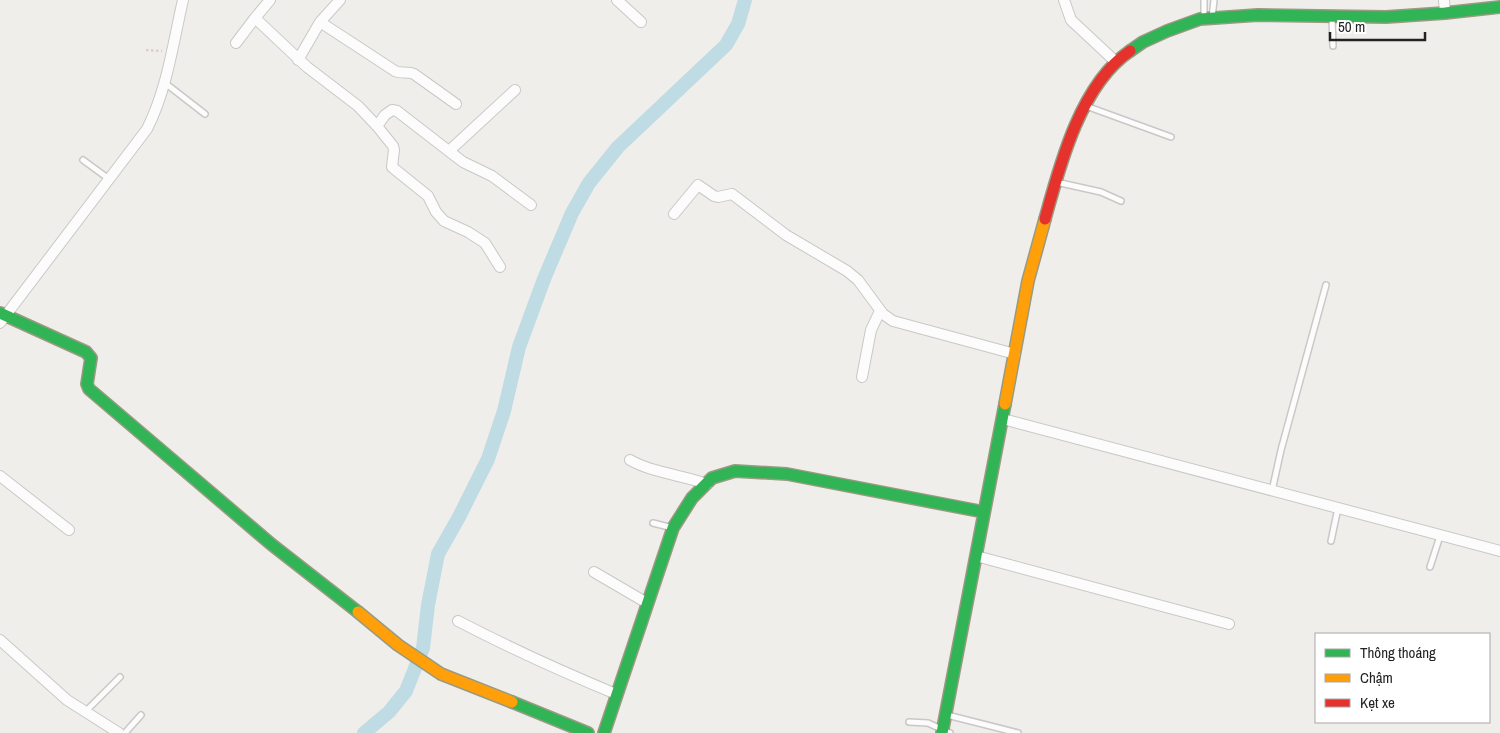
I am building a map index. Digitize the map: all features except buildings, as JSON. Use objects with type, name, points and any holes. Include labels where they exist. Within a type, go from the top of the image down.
[{"type":"street","points":[[183,0],[164,83],[153,118],[147,129],[2,317],[86,352],[91,358],[87,384],[90,389],[270,544],[332,591],[398,645],[441,674],[588,733]]},
{"type":"street","points":[[236,43],[270,0]]},
{"type":"street","points":[[298,60],[320,22],[340,0]]},
{"type":"street","points":[[617,0],[641,22]]},
{"type":"street","points":[[1064,0],[1071,20],[1116,62]]},
{"type":"street","points":[[1444,0],[1445,13]]},
{"type":"street","points":[[945,732],[1028,281],[1055,182],[1076,124],[1092,91],[1104,74],[1116,62],[1143,42],[1167,31],[1208,19],[1258,15],[1386,17],[1500,7]]},
{"type":"street","points":[[255,18],[298,60],[358,106],[377,126],[394,150],[392,167],[428,196],[436,212],[444,221],[468,232],[485,243],[500,267]]},
{"type":"street","points":[[320,22],[395,71],[414,74],[456,104]]},
{"type":"street","points":[[449,151],[515,90]]},
{"type":"street","points":[[377,126],[385,115],[394,110],[463,162],[492,176],[531,205]]},
{"type":"street","points":[[674,214],[698,186],[718,197],[732,194],[786,235],[847,271],[858,280],[880,311],[893,321],[1015,354]]},
{"type":"street","points":[[862,377],[871,330],[880,311]]},
{"type":"street","points":[[1003,419],[1500,552]]},
{"type":"street","points":[[630,460],[650,468],[707,484]]},
{"type":"street","points":[[604,733],[673,528],[692,498],[712,478],[735,471],[787,474],[984,512]]},
{"type":"street","points":[[0,476],[69,530]]},
{"type":"street","points":[[976,556],[1229,624]]},
{"type":"street","points":[[594,572],[647,603]]},
{"type":"street","points":[[458,621],[568,674],[616,694]]},
{"type":"street","points":[[0,640],[67,700],[119,733]]},
{"type":"lane","points":[[1204,0],[1208,19]]},
{"type":"lane","points":[[1208,19],[1214,0]]},
{"type":"lane","points":[[1332,15],[1333,46]]},
{"type":"lane","points":[[164,83],[205,114]]},
{"type":"lane","points":[[1085,106],[1171,137]]},
{"type":"lane","points":[[83,160],[109,179]]},
{"type":"lane","points":[[1055,182],[1101,192],[1121,200]]},
{"type":"lane","points":[[1272,491],[1281,450],[1326,285]]},
{"type":"lane","points":[[1331,541],[1338,508]]},
{"type":"lane","points":[[653,523],[673,528]]},
{"type":"lane","points":[[1430,567],[1440,536]]},
{"type":"lane","points":[[85,712],[120,677]]},
{"type":"lane","points":[[126,733],[141,715]]},
{"type":"lane","points":[[947,715],[1018,733]]},
{"type":"lane","points":[[909,722],[928,723],[945,732]]},
{"type":"path","points":[[146,50],[172,52]]},
{"type":"waterway","points":[[364,733],[389,712],[406,691],[423,648],[428,605],[438,554],[488,459],[504,411],[519,347],[544,279],[572,213],[589,183],[618,147],[726,45],[738,24],[745,0]]},
{"type":"traffic: fast","points":[[1130,51],[1143,42],[1167,31],[1200,19],[1258,15],[1386,17],[1500,7]]},
{"type":"traffic: fast","points":[[0,313],[86,352],[91,358],[87,384],[89,389],[271,544],[358,612]]},
{"type":"traffic: fast","points":[[942,733],[1005,404]]},
{"type":"traffic: fast","points":[[604,733],[673,528],[692,498],[712,478],[735,471],[787,474],[984,512]]},
{"type":"traffic: fast","points":[[512,702],[588,733]]},
{"type":"traffic: slow","points":[[1005,404],[1028,281],[1045,219]]},
{"type":"traffic: slow","points":[[358,612],[398,645],[441,674],[512,702]]},
{"type":"traffic: jam","points":[[1045,219],[1066,150],[1086,104],[1098,83],[1113,65],[1130,51]]}]
